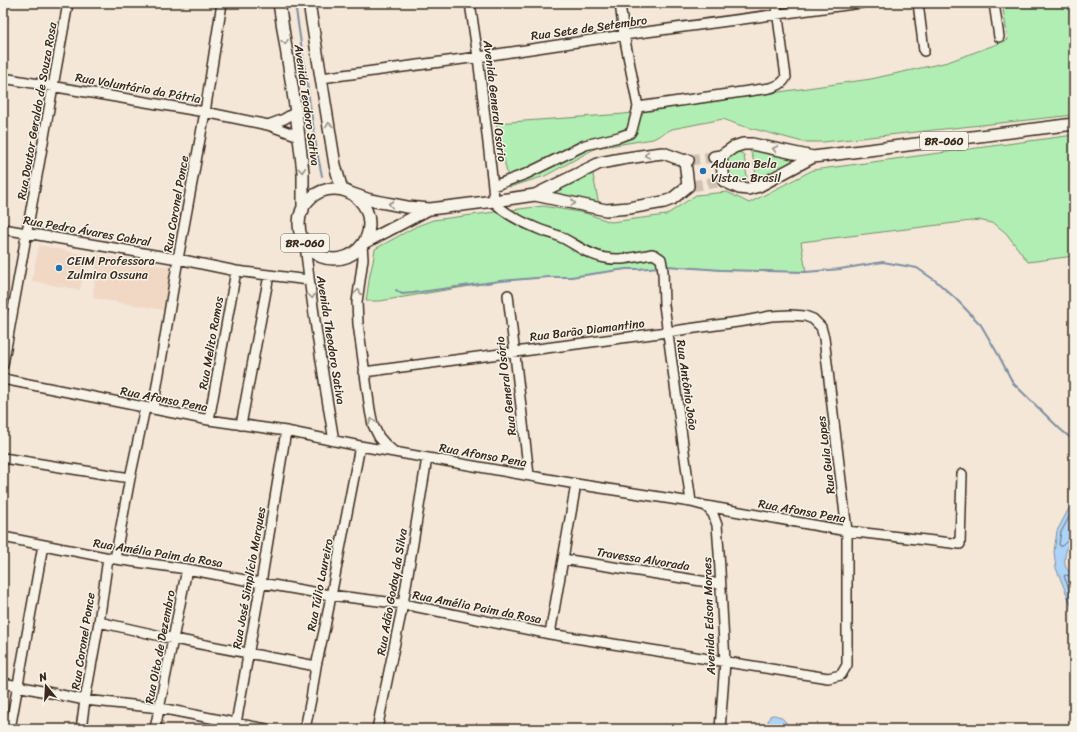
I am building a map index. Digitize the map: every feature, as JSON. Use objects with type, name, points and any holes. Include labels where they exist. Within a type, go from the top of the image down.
[{"type":"main road","name":"Avenida Teodoro Sativa","points":[[280,3],[303,172],[302,210]]},
{"type":"main road","name":"Avenida Teodoro Sativa","points":[[309,3],[335,165],[346,192]]},
{"type":"main road","name":"BR-060","points":[[813,157],[759,186],[748,189],[739,188],[720,182],[717,157],[734,147],[743,144],[752,144],[813,157],[1074,124]]},
{"type":"main road","name":"BR-060","points":[[430,209],[363,244],[356,252],[338,259],[320,256],[312,251],[305,244],[300,227],[302,210],[307,202],[314,196],[332,190],[346,192],[370,200],[407,207],[430,209],[535,195],[600,163],[654,154],[663,154],[687,161],[690,186],[672,199],[664,202],[606,210],[535,195]]},
{"type":"main road","points":[[346,192],[358,198],[368,215],[368,234],[363,244]]},
{"type":"street","name":"Rua Doutor Geraldo de Souza Rosa","points":[[3,365],[68,3]]},
{"type":"street","name":"Rua Coronel Ponce","points":[[81,729],[99,622],[112,558],[130,478],[149,408],[178,259],[205,112],[222,3]]},
{"type":"street","name":"Avenida General Osório","points":[[470,3],[478,57],[494,201]]},
{"type":"street","points":[[493,186],[526,174],[591,143],[612,139],[630,133],[638,107],[624,35],[620,3]]},
{"type":"street","points":[[638,107],[778,86],[786,77],[776,3]]},
{"type":"street","name":"Rua Sete de Setembro","points":[[321,78],[861,3]]},
{"type":"street","points":[[918,3],[924,51]]},
{"type":"street","points":[[994,3],[999,37]]},
{"type":"street","name":"Rua Voluntário da Pátria","points":[[3,78],[205,112],[268,125],[299,136]]},
{"type":"street","points":[[268,125],[284,119],[296,112]]},
{"type":"street","name":"Rua Antônio João","points":[[494,201],[502,210],[522,221],[556,235],[597,256],[608,259],[623,259],[652,254],[661,259],[667,332],[691,502]]},
{"type":"street","name":"Rua Pedro Ávares Cabral","points":[[3,228],[236,270],[309,280]]},
{"type":"street","name":"Avenida Theodoro Sativa","points":[[305,244],[309,280],[334,441]]},
{"type":"street","points":[[363,244],[363,259],[356,302],[364,372],[373,425],[379,437],[394,452]]},
{"type":"street","name":"Rua Melito Ramos","points":[[209,420],[236,270]]},
{"type":"street","points":[[241,425],[269,275]]},
{"type":"street","name":"Rua General Osório","points":[[508,295],[529,475]]},
{"type":"street","name":"Rua Barão Diamantino","points":[[364,372],[667,332],[771,316],[805,316],[813,319]]},
{"type":"street","name":"Rua Guia Lopes","points":[[813,319],[821,327],[824,338],[847,531],[847,665]]},
{"type":"street","name":"Rua Afonso Pena","points":[[3,379],[209,420],[286,431],[427,458],[691,502],[847,531],[960,544],[962,474]]},
{"type":"street","name":"Rua José Simplício Marques","points":[[236,726],[286,431]]},
{"type":"street","name":"Rua Túlio Loureiro","points":[[305,729],[316,666],[360,446]]},
{"type":"street","points":[[3,458],[130,478]]},
{"type":"street","name":"Rua Adão Godoy da Silva","points":[[377,729],[403,604],[427,458]]},
{"type":"street","points":[[550,634],[576,484]]},
{"type":"street","name":"Avenida Edson Moraes","points":[[706,506],[713,514],[717,525],[725,662],[720,729]]},
{"type":"street","name":"Rua Amélia Paim da Rosa","points":[[3,537],[112,558],[188,569],[261,584],[330,595],[403,604],[550,634],[828,678],[841,675],[847,665]]},
{"type":"street","points":[[10,729],[43,545]]},
{"type":"street","name":"Travessa Alvorada","points":[[562,558],[720,584]]},
{"type":"street","name":"Rua Oito de Dezembro","points":[[155,729],[188,569]]},
{"type":"street","points":[[99,622],[174,639],[316,666]]},
{"type":"street","points":[[3,683],[85,700],[160,708],[236,726],[266,729]]},
{"type":"shaded area","name":"CEIM Professora Zulmira Ossuna","points":[[39,245],[87,255],[80,290],[32,281]]},
{"type":"shaded area","points":[[97,255],[170,267],[164,310],[93,298]]},
{"type":"green space","points":[[1002,3],[1074,3],[1074,115],[823,142],[803,142],[739,125],[723,119],[672,129],[653,139],[596,148],[545,176],[510,187],[496,123],[624,114],[871,79],[948,62],[1008,40]]},
{"type":"green space","points":[[1074,135],[1074,256],[1028,262],[1006,233],[995,224],[979,220],[801,242],[806,272],[721,270],[669,266],[626,269],[571,277],[549,277],[500,281],[380,301],[366,301],[375,249],[417,226],[433,220],[543,206],[585,213],[611,222],[666,215],[696,195],[727,192],[749,203],[813,170]]},
{"type":"green space","points":[[749,149],[797,160],[755,184],[755,166]]},
{"type":"green space","points":[[738,151],[744,155],[747,178],[744,184],[726,180],[723,160]]},
{"type":"green space","points":[[595,170],[593,175],[599,205],[551,194]]},
{"type":"water","points":[[1074,499],[1074,612],[1056,568],[1054,552],[1057,531]],"holes":[[[1069,545],[1072,547],[1074,560],[1070,572],[1067,570],[1065,557],[1067,547]]]},
{"type":"water","points":[[770,716],[779,716],[784,720],[787,724],[784,729],[767,729],[766,727]]},
{"type":"waterway","points":[[295,3],[317,152],[322,176]]},
{"type":"waterway","points":[[666,266],[721,270],[806,272],[840,269],[883,262],[917,268],[936,281],[981,325],[1013,383],[1074,441]]},
{"type":"waterway","points":[[396,290],[402,294],[500,281],[549,277],[571,277],[626,269],[659,267]]},
{"type":"tunnel","points":[[688,160],[714,157]]},
{"type":"tunnel","points":[[691,186],[717,182]]},
{"type":"place","name":"Aduana Bela Vista - Brasil","points":[[703,171]]},
{"type":"place","name":"CEIM Professora Zulmira Ossuna","points":[[59,268]]}]
